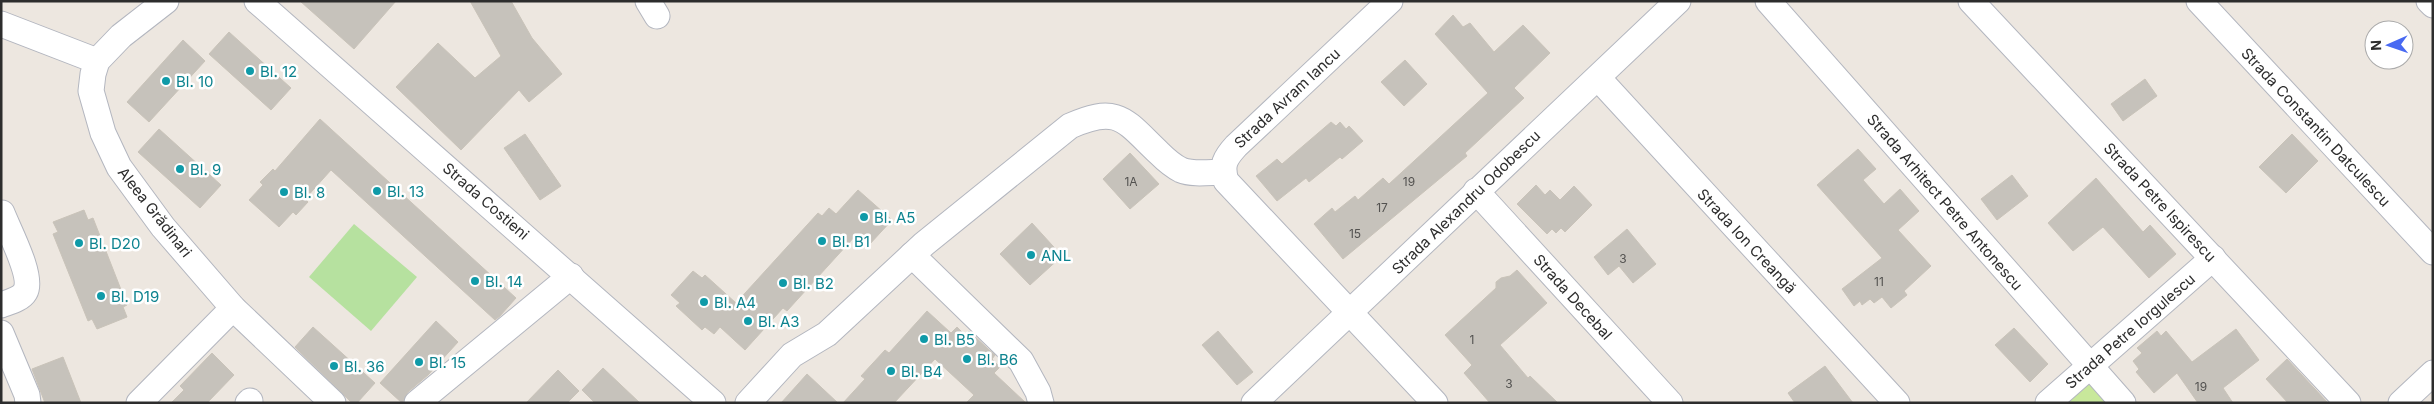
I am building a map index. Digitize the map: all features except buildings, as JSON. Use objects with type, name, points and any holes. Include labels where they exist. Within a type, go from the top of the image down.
[{"type":"street","points":[[1,24],[97,61],[121,36],[166,1]]},
{"type":"street","name":"Strada Costieni","points":[[257,1],[713,403]]},
{"type":"street","name":"Strada Avram Iancu","points":[[1223,172],[1226,157],[1236,146],[1390,1]]},
{"type":"street","name":"Strada Alexandru Odobescu","points":[[1254,403],[1678,1]]},
{"type":"street","name":"Strada Arhitect Petre Antonescu","points":[[1768,1],[2123,403]]},
{"type":"street","name":"Strada Petre Ispirescu","points":[[1971,1],[2348,403]]},
{"type":"street","name":"Strada Constantin Datculescu","points":[[2199,1],[2433,252]]},
{"type":"street","points":[[2429,1],[2433,5]]},
{"type":"street","name":"Aleea Grădinari","points":[[97,61],[91,91],[103,133],[118,167],[163,227],[233,308],[333,403]]},
{"type":"street","name":"Strada Ion Creangă","points":[[1598,78],[1896,403]]},
{"type":"street","points":[[748,403],[792,355],[827,334],[912,255],[1070,126],[1091,116],[1107,115],[1131,124],[1166,160],[1181,170],[1223,172],[1226,181],[1436,403]]},
{"type":"street","name":"Strada Decebal","points":[[1476,191],[1670,403]]},
{"type":"street","points":[[1,305],[22,295],[27,285],[26,273],[2,213]]},
{"type":"street","points":[[912,255],[1021,361],[1038,392],[1041,403]]},
{"type":"street","name":"Strada Petre Iorgulescu","points":[[2048,403],[2213,258]]},
{"type":"street","points":[[425,400],[571,276]]},
{"type":"street","points":[[139,403],[233,308]]},
{"type":"street","points":[[1,334],[27,395],[28,403]]},
{"type":"street","points":[[2401,403],[2433,374]]},
{"type":"green space","points":[[354,224],[417,277],[371,331],[309,277]]},
{"type":"green space","points":[[2090,366],[2123,403],[2048,403]]},
{"type":"place","name":"Bl. 12","points":[[250,71]]},
{"type":"place","name":"Bl. 10","points":[[166,81]]},
{"type":"place","name":"Bl. 9","points":[[180,169]]},
{"type":"place","name":"Bl. 13","points":[[377,191]]},
{"type":"place","name":"Bl. 8","points":[[284,192]]},
{"type":"place","name":"Bl. A5","points":[[864,217]]},
{"type":"place","name":"Bl. B1","points":[[822,241]]},
{"type":"place","name":"Bl. D20","points":[[79,243]]},
{"type":"place","name":"ANL","points":[[1031,255]]},
{"type":"place","name":"Bl. 14","points":[[475,281]]},
{"type":"place","name":"Bl. B2","points":[[783,283]]},
{"type":"place","name":"Bl. D19","points":[[101,296]]},
{"type":"place","name":"Bl. A4","points":[[704,302]]},
{"type":"place","name":"Bl. A3","points":[[748,321]]},
{"type":"place","name":"Bl. B5","points":[[924,339]]},
{"type":"place","name":"Bl. B6","points":[[967,359]]},
{"type":"place","name":"Bl. 15","points":[[419,362]]},
{"type":"place","name":"Bl. 36","points":[[334,366]]},
{"type":"place","name":"Bl. B4","points":[[891,371]]}]
